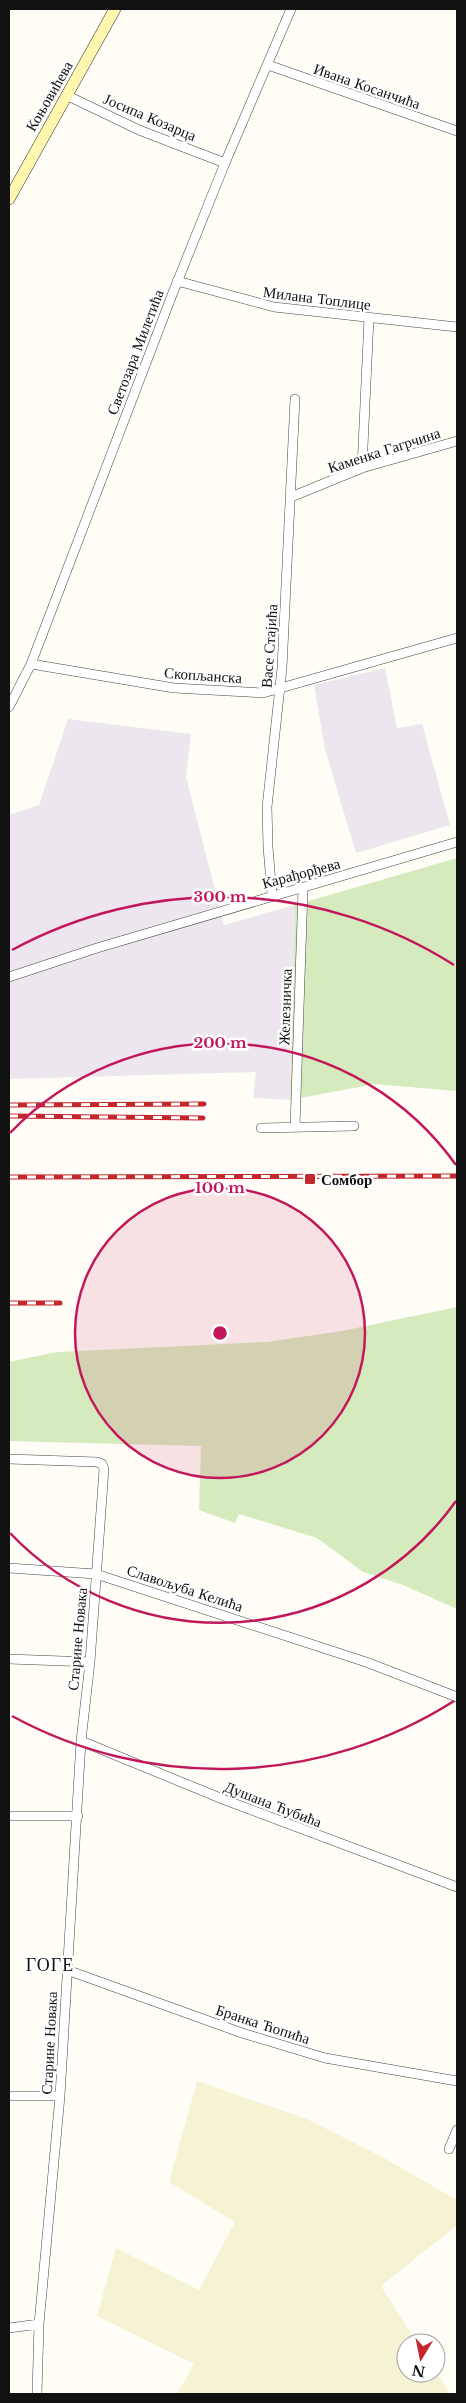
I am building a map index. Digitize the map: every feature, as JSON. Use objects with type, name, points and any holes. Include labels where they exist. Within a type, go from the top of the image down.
[{"type":"main road","name":"Коњовићева","points":[[9,199],[116,9]]},
{"type":"street","name":"Светозара Милетића","points":[[9,707],[31,664],[224,163],[291,9]]},
{"type":"street","name":"Ивана Косанчића","points":[[268,65],[457,131]]},
{"type":"street","name":"Јосипа Козарца","points":[[66,95],[139,130],[224,163]]},
{"type":"street","name":"Милана Топлице","points":[[177,281],[256,304],[457,327]]},
{"type":"street","points":[[362,468],[369,318]]},
{"type":"street","name":"Васе Стајића","points":[[272,895],[267,808],[280,688],[295,399]]},
{"type":"street","name":"Каменка Гагрчина","points":[[291,497],[362,468],[457,441]]},
{"type":"street","name":"Скопљанска","points":[[31,664],[174,688],[263,693],[457,638]]},
{"type":"street","name":"Карађорђева","points":[[9,977],[272,895],[303,889],[457,842]]},
{"type":"street","name":"Железничка","points":[[295,1127],[303,889]]},
{"type":"street","points":[[261,1128],[354,1126]]},
{"type":"street","points":[[9,1459],[96,1462],[102,1464],[104,1469],[96,1574]]},
{"type":"street","name":"Славољуба Келића","points":[[9,1568],[96,1574],[366,1662],[457,1697]]},
{"type":"street","name":"Старине Новака","points":[[38,2394],[39,2324],[60,2096],[81,1741],[90,1662],[96,1574]]},
{"type":"street","points":[[9,1658],[90,1662]]},
{"type":"street","name":"Душана Ћубића","points":[[81,1741],[225,1800],[457,1887]]},
{"type":"street","points":[[9,1816],[78,1816]]},
{"type":"street","name":"Бранка Ћопића","points":[[67,1970],[242,2033],[325,2058],[457,2081]]},
{"type":"street","points":[[9,2096],[60,2096]]},
{"type":"street","points":[[449,2148],[457,2130]]},
{"type":"street","points":[[9,2328],[39,2324]]},
{"type":"shaded area","points":[[385,668],[397,728],[422,724],[450,825],[356,853],[325,749],[314,685]]},
{"type":"shaded area","points":[[68,719],[191,734],[186,777],[224,925],[295,905],[290,1100],[253,1098],[256,1072],[9,1079],[9,815],[39,805]]},
{"type":"shaded area","points":[[197,2081],[307,2119],[384,2158],[457,2200],[457,2225],[381,2286],[411,2333],[396,2333],[396,2383],[443,2383],[450,2394],[177,2394],[194,2364],[97,2316],[116,2248],[199,2290],[235,2222],[169,2182]]},
{"type":"green space","points":[[457,858],[457,1091],[374,1084],[290,1100],[295,905]]},
{"type":"green space","points":[[457,1307],[457,1609],[403,1585],[363,1572],[317,1538],[239,1514],[235,1523],[199,1510],[201,1446],[9,1441],[9,1362],[57,1352],[267,1342],[342,1331]]},
{"type":"railway","points":[[9,1105],[204,1104]]},
{"type":"railway","points":[[9,1116],[203,1118]]},
{"type":"railway","points":[[9,1177],[457,1176]]},
{"type":"railway","points":[[9,1303],[60,1303]]},
{"type":"place","name":"Сомбор","points":[[310,1179]]},
{"type":"district","name":"ГОГЕ","points":[[50,1965]]}]
